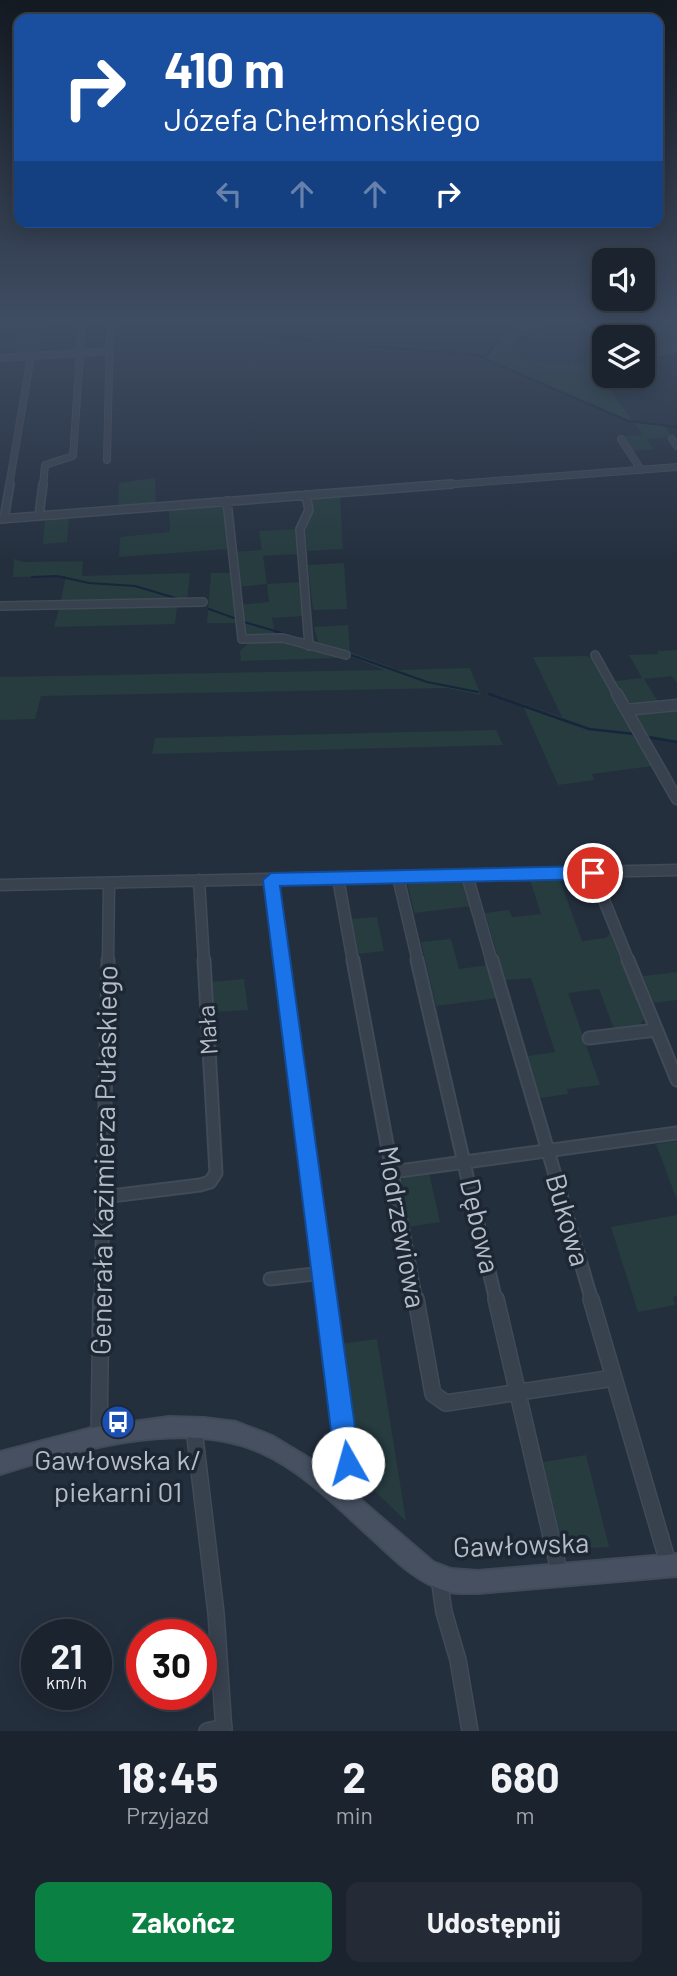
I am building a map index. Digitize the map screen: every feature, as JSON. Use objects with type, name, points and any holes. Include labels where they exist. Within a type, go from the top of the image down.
[{"type":"street","points":[[23,401],[2,519],[677,467]]},
{"type":"street","points":[[39,516],[45,466],[73,456],[77,401]]},
{"type":"street","points":[[107,460],[109,401]]},
{"type":"street","points":[[621,439],[641,470]]},
{"type":"street","points":[[671,439],[677,446]]},
{"type":"street","points":[[306,495],[309,510],[300,529],[309,646]]},
{"type":"street","points":[[227,501],[241,637],[244,640],[283,638],[346,655]]},
{"type":"street","points":[[0,606],[203,602]]},
{"type":"street","points":[[595,655],[673,785],[677,799]]},
{"type":"street","points":[[626,710],[677,705]]},
{"type":"street","points":[[0,885],[677,870]]},
{"type":"street","points":[[593,873],[677,1080]]},
{"type":"street","name":"Bukowa","points":[[467,875],[614,1378],[673,1565]]},
{"type":"street","name":"Dębowa","points":[[398,877],[560,1575]]},
{"type":"street","name":"Modrzewiowa","points":[[338,878],[433,1394],[446,1402],[614,1378]]},
{"type":"street","name":"Mała","points":[[103,1197],[200,1185],[213,1179],[216,1168],[199,880]]},
{"type":"street","points":[[271,880],[348,1463],[345,1482],[339,1495]]},
{"type":"street","name":"Generała Kazimierza Pułaskiego","points":[[99,1436],[109,883]]},
{"type":"street","points":[[589,1038],[656,1030]]},
{"type":"street","points":[[391,1172],[677,1133]]},
{"type":"street","points":[[270,1279],[323,1273]]},
{"type":"street","name":"Gawłowska","points":[[0,1463],[99,1436],[167,1429],[243,1434],[264,1442],[339,1495],[408,1557],[439,1577],[457,1583],[673,1565]]},
{"type":"street","points":[[194,1429],[216,1613],[218,1730]]},
{"type":"street","points":[[439,1577],[444,1612],[458,1660],[470,1731]]},
{"type":"green space","points":[[583,401],[619,401],[633,421],[663,425],[673,437],[647,439],[654,449],[632,451],[624,436],[643,435],[634,422]]},
{"type":"green space","points":[[155,478],[156,505],[118,508],[119,483]]},
{"type":"green space","points":[[340,496],[343,549],[307,551],[305,525],[314,511],[311,500]]},
{"type":"green space","points":[[225,505],[229,549],[119,557],[120,537],[170,532],[169,512],[165,509]]},
{"type":"green space","points":[[69,517],[67,542],[43,544],[45,519]]},
{"type":"green space","points":[[297,529],[299,554],[263,556],[267,584],[238,587],[234,552],[262,550],[259,531]]},
{"type":"green space","points":[[14,559],[24,562],[83,561],[82,576],[190,573],[187,600],[60,603],[66,576],[13,577]]},
{"type":"green space","points":[[344,563],[347,609],[313,610],[308,565]]},
{"type":"green space","points":[[211,573],[231,573],[237,623],[207,623]]},
{"type":"green space","points":[[301,582],[304,616],[272,618],[275,635],[249,636],[243,633],[240,605],[269,602],[267,584]]},
{"type":"green space","points":[[177,606],[175,624],[54,627],[59,609]]},
{"type":"green space","points":[[348,625],[350,652],[398,670],[470,668],[481,695],[447,688],[41,696],[35,719],[0,720],[0,677],[384,670],[350,656],[349,652],[319,645],[314,627]]},
{"type":"green space","points":[[282,641],[338,658],[241,661],[240,651],[250,642]]},
{"type":"green space","points":[[677,650],[677,683],[672,676],[644,679],[659,703],[631,703],[624,696],[615,681],[642,678],[629,655]]},
{"type":"green space","points":[[586,656],[593,659],[652,766],[592,774],[594,780],[558,785],[523,706],[489,696],[487,692],[562,717],[533,657]]},
{"type":"green space","points":[[677,709],[677,741],[646,735],[635,716],[639,712]]},
{"type":"green space","points":[[496,730],[503,745],[152,754],[155,738]]},
{"type":"green space","points":[[459,880],[465,883],[472,906],[414,913],[408,885],[412,881]]},
{"type":"green space","points":[[530,880],[560,881],[582,941],[606,938],[610,933],[644,1019],[640,1025],[614,1029],[599,989],[568,993],[600,1085],[567,1089],[568,1094],[540,1098],[528,1056],[555,1052],[531,978],[505,980],[485,913],[509,910],[512,917],[541,914]]},
{"type":"green space","points":[[377,917],[384,951],[357,954],[351,919]]},
{"type":"green space","points":[[451,939],[459,969],[489,965],[498,998],[436,1006],[421,942]]},
{"type":"green space","points":[[677,972],[677,1000],[654,1003],[643,976]]},
{"type":"green space","points":[[244,979],[248,1010],[213,1012],[211,982]]},
{"type":"green space","points":[[677,1141],[677,1200],[656,1144]]},
{"type":"green space","points":[[429,1173],[440,1222],[408,1227],[400,1183],[405,1176]]},
{"type":"green space","points":[[677,1215],[677,1296],[673,1297],[675,1305],[638,1312],[611,1227]]},
{"type":"green space","points":[[377,1339],[406,1521],[357,1474],[340,1344]]},
{"type":"green space","points":[[586,1455],[609,1547],[571,1549],[561,1539],[543,1462]]},
{"type":"waterway","points":[[581,401],[628,421],[677,427]]},
{"type":"waterway","points":[[32,577],[57,576],[89,583],[135,586],[182,600]]},
{"type":"waterway","points":[[209,609],[234,618]]},
{"type":"waterway","points":[[244,622],[299,638]]},
{"type":"waterway","points":[[351,655],[427,682],[478,692]]},
{"type":"waterway","points":[[494,696],[489,694],[589,729],[634,734]]},
{"type":"waterway","points":[[647,737],[677,742]]},
{"type":"place","name":"Gawłowska k/ piekarni 01","points":[[118,1422]]},
{"type":"route","points":[[348,1463],[271,880],[593,873]]}]
